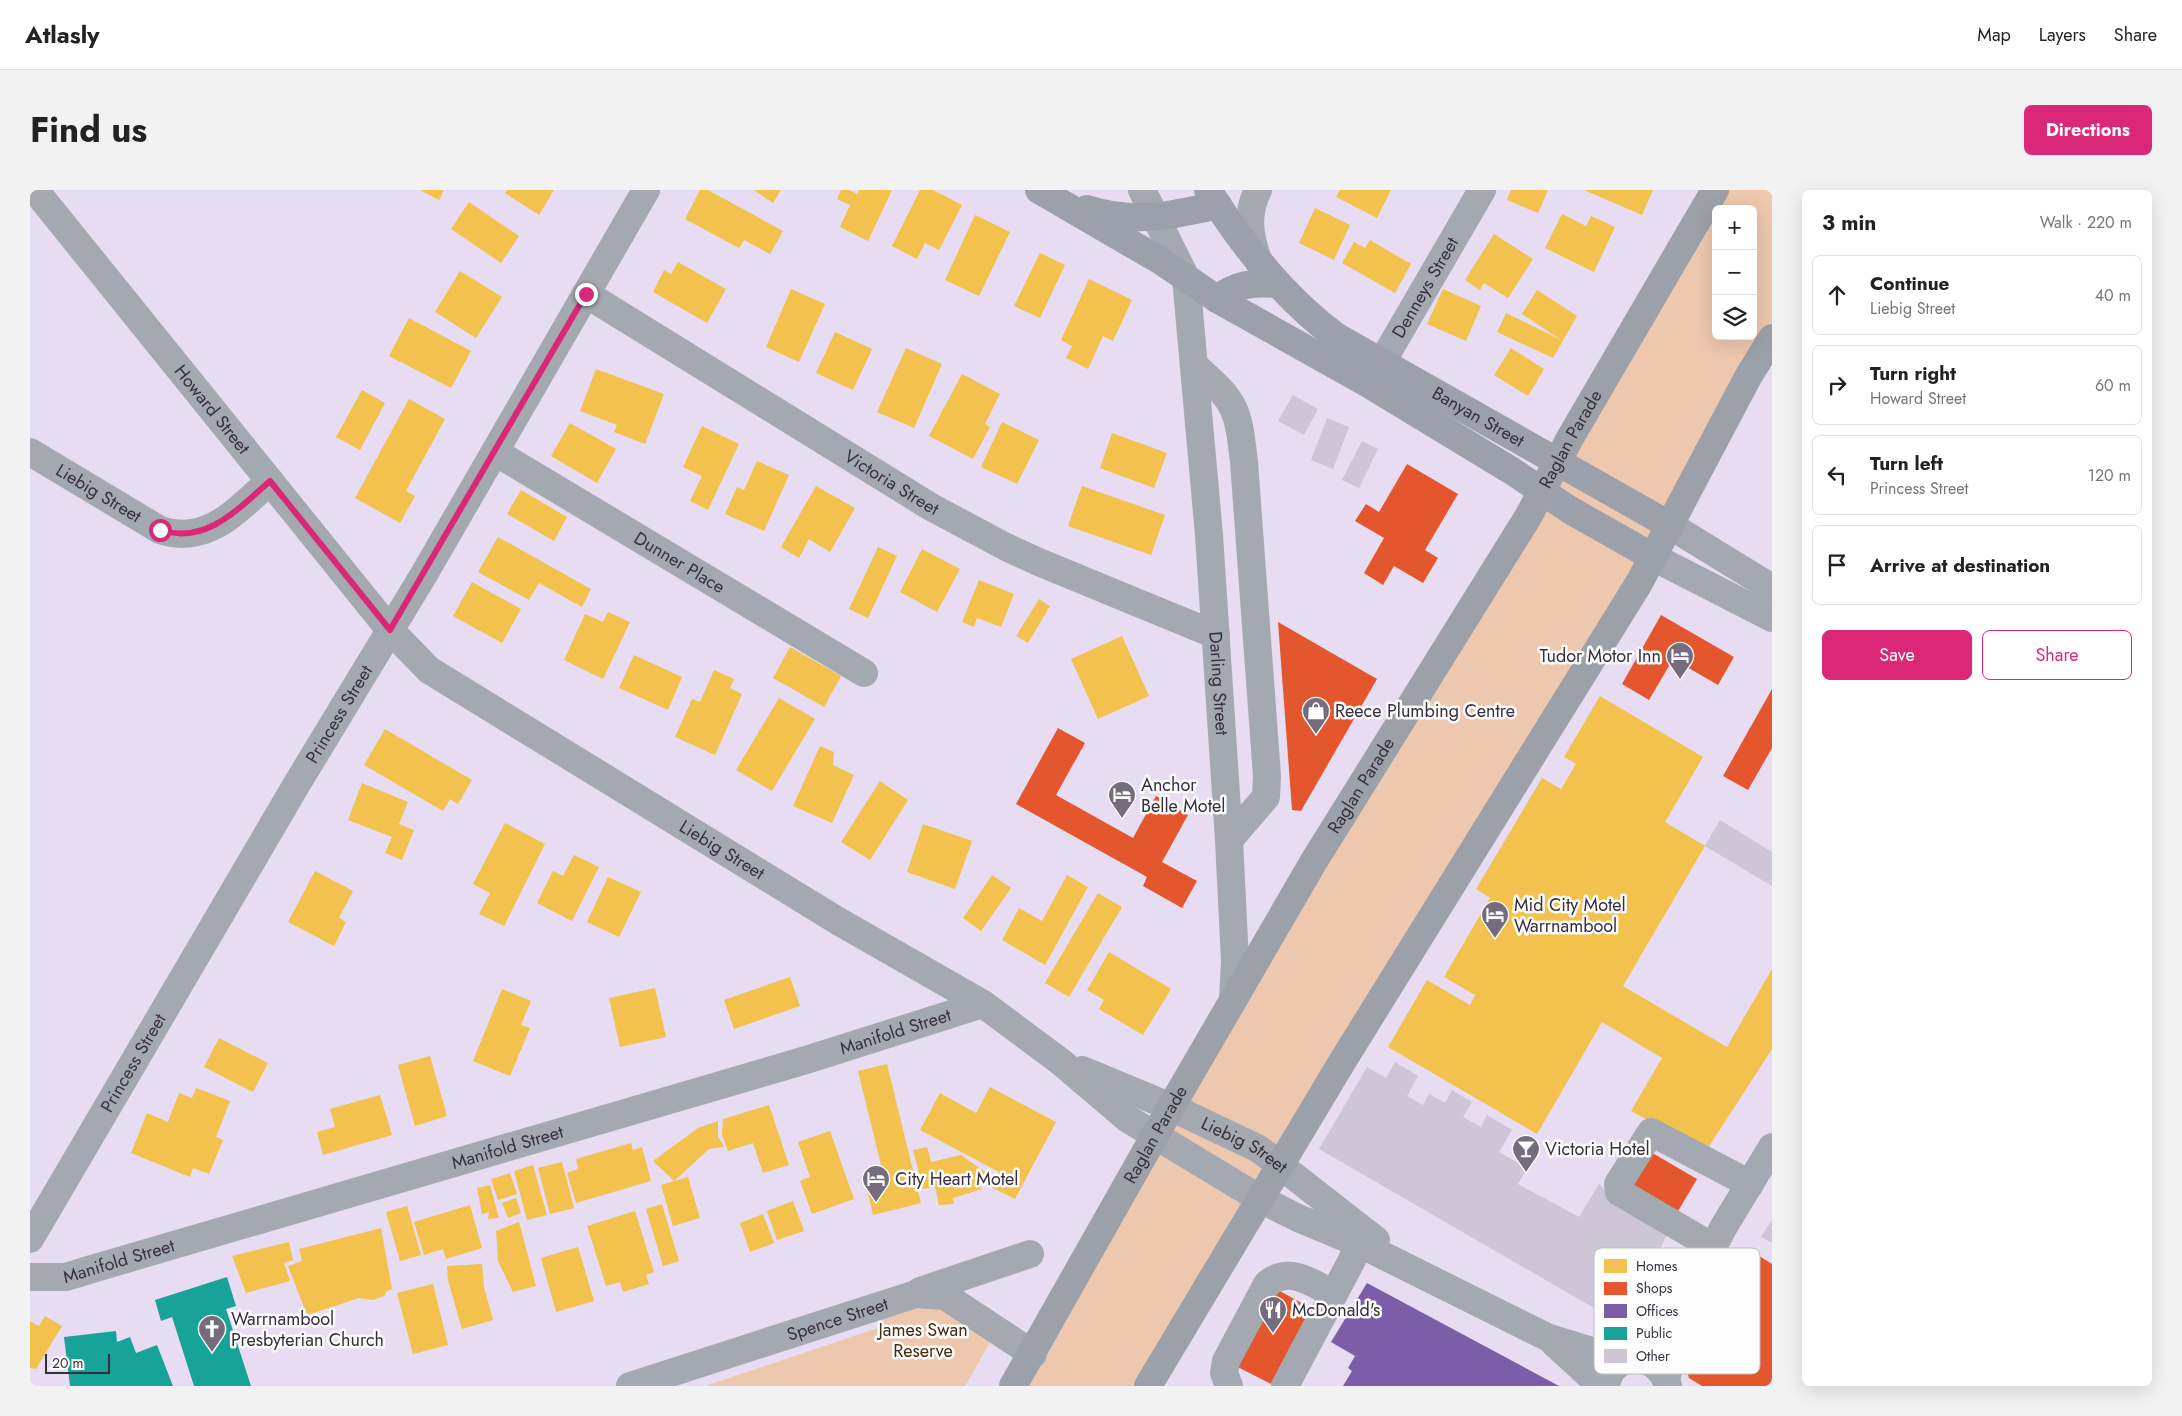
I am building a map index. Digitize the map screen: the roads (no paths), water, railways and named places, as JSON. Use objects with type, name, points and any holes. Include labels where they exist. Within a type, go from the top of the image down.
[{"type":"highway","name":"Raglan Parade","points":[[1013,1386],[1033,1354],[1171,1106],[1314,861],[1542,492],[1715,190]]},
{"type":"highway","points":[[1148,1386],[1262,1200],[1342,1062],[1653,557],[1748,377],[1772,338]]},
{"type":"main road","points":[[1040,190],[1102,214],[1138,219],[1155,218],[1213,197]]},
{"type":"main road","name":"Banyan Street","points":[[1040,190],[1186,278],[1217,299],[1375,373],[1557,463],[1670,526]]},
{"type":"main road","name":"Banyan Street","points":[[1213,197],[1259,262],[1278,284],[1375,373],[1542,492],[1653,557]]},
{"type":"main road","points":[[1217,299],[1238,286],[1262,283],[1278,284]]},
{"type":"street","name":"Howard Street","points":[[35,190],[390,630]]},
{"type":"street","name":"Princess Street","points":[[30,1239],[173,992],[390,630],[646,190]]},
{"type":"street","points":[[1142,190],[1186,278]]},
{"type":"street","points":[[1213,197],[1249,190]]},
{"type":"street","points":[[1258,190],[1251,208],[1250,231],[1252,244],[1259,262]]},
{"type":"street","name":"Denneys Street","points":[[1375,373],[1482,190]]},
{"type":"street","name":"Darling Street","points":[[1186,278],[1196,367],[1216,635],[1235,953],[1233,1000]]},
{"type":"street","name":"Victoria Street","points":[[586,294],[973,530],[1066,574],[1216,635]]},
{"type":"street","name":"Darling Street","points":[[1196,367],[1202,333],[1210,310],[1217,299]]},
{"type":"street","points":[[1196,367],[1221,389],[1230,400],[1239,419],[1244,462],[1268,776],[1266,797],[1229,840]]},
{"type":"street","name":"Liebig Street","points":[[30,452],[160,530],[173,534],[201,531],[215,526],[230,517],[270,481]]},
{"type":"street","name":"Dunner Place","points":[[494,452],[864,672]]},
{"type":"street","name":"Banyan Street","points":[[1670,526],[1772,588]]},
{"type":"street","name":"Banyan Street","points":[[1653,557],[1772,618]]},
{"type":"street","name":"Liebig Street","points":[[390,630],[429,670],[838,921],[983,1004],[1061,1062],[1128,1119],[1262,1200],[1298,1218],[1358,1243],[1549,1338],[1594,1350]]},
{"type":"street","name":"Manifold Street","points":[[30,1277],[66,1277],[806,1060],[983,1004]]},
{"type":"street","name":"Liebig Street","points":[[1061,1062],[1171,1106],[1260,1149],[1405,1266]]},
{"type":"street","points":[[1750,1184],[1650,1132],[1647,1134],[1617,1188],[1713,1247],[1772,1148]]},
{"type":"street","points":[[1285,1386],[1334,1294],[1358,1243]]},
{"type":"street","points":[[902,1298],[1030,1254]]},
{"type":"street","points":[[1229,1386],[1224,1373],[1226,1361],[1266,1284],[1275,1277],[1287,1274],[1301,1277],[1334,1294]]},
{"type":"street","name":"Spence Street","points":[[630,1386],[902,1298],[928,1294],[945,1296],[1033,1354]]},
{"type":"street","name":"Liebig Street","points":[[1549,1338],[1601,1386]]},
{"type":"street","points":[[1606,1386],[1610,1374]]},
{"type":"place","name":"Tudor Motor Inn","points":[[1680,680]]},
{"type":"place","name":"Reece Plumbing Centre","points":[[1316,735]]},
{"type":"place","name":"Anchor Belle Motel","points":[[1122,819]]},
{"type":"place","name":"Mid City Motel Warrnambool","points":[[1495,939]]},
{"type":"place","name":"Victoria Hotel","points":[[1526,1173]]},
{"type":"place","name":"City Heart Motel","points":[[876,1203]]},
{"type":"place","name":"McDonald's","points":[[1273,1334]]},
{"type":"place","name":"Warrnambool Presbyterian Church","points":[[212,1353]]},
{"type":"park label","name":"James Swan Reserve","points":[[923,1340]]}]
